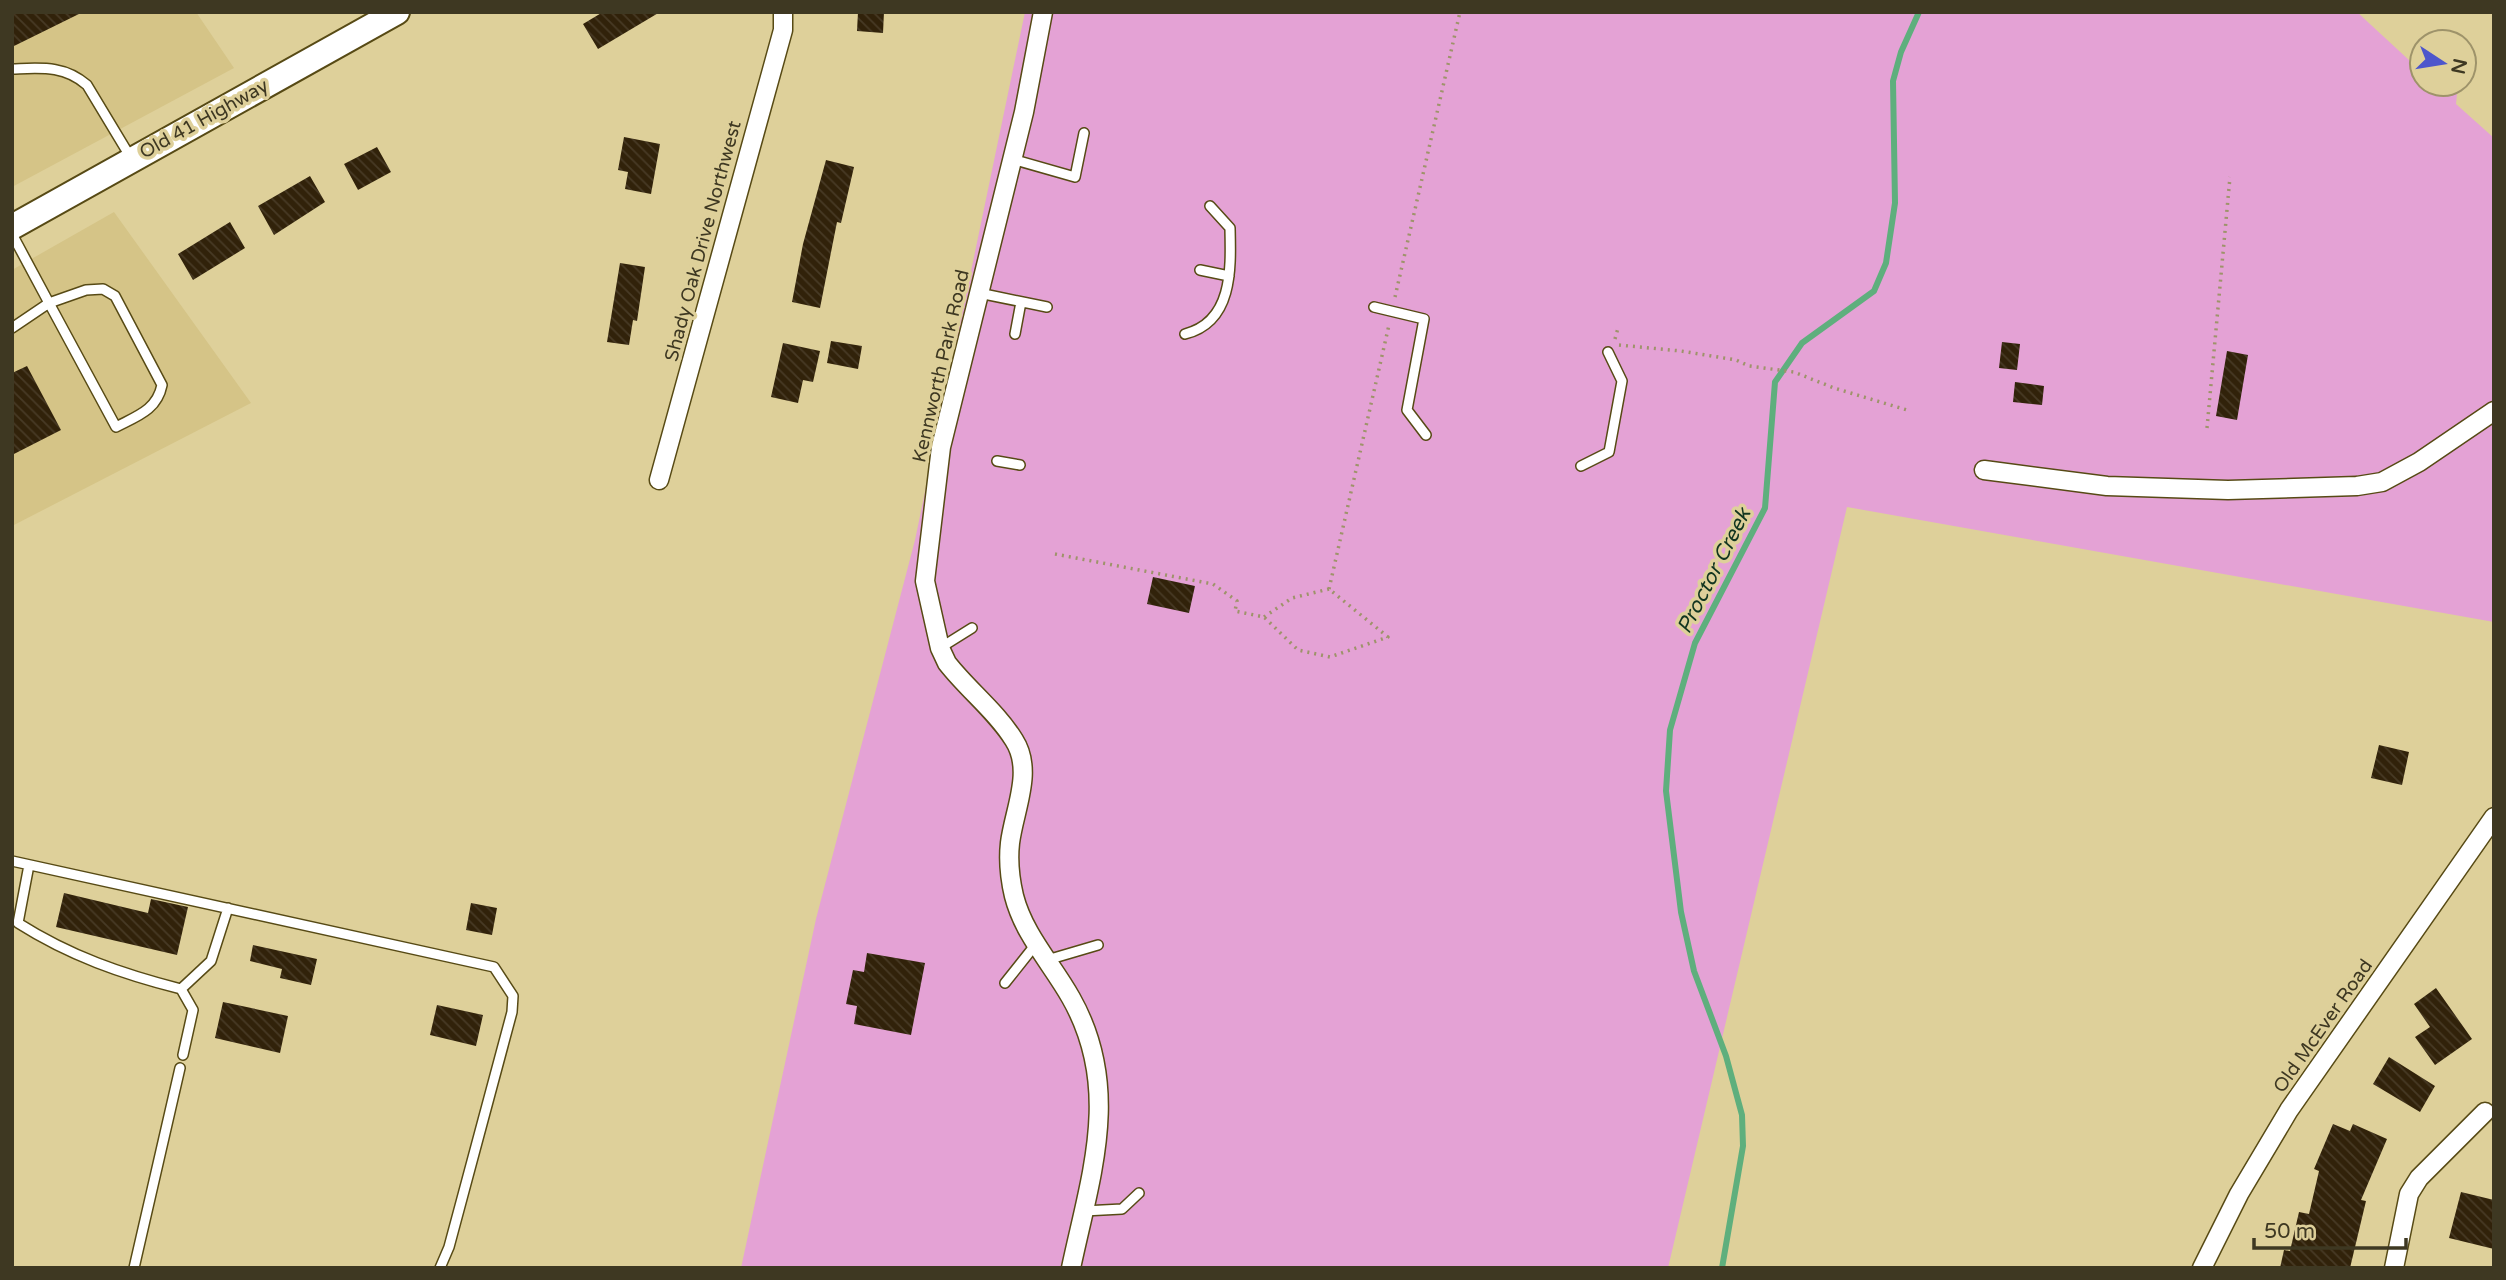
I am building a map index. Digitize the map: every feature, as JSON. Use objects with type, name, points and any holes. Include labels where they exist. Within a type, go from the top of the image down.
[{"type":"main road","name":"Old 41 Highway","points":[[12,227],[397,12]]},
{"type":"street","name":"Shady Oak Drive Northwest","points":[[659,480],[783,30],[783,12]]},
{"type":"street","name":"Kennworth Park Road","points":[[1044,12],[1012,159],[941,447],[926,554],[925,581],[940,648],[960,680],[1015,741],[1023,765],[1009,862],[1015,900],[1036,944],[1083,1023],[1098,1079],[1101,1112],[1098,1144],[1071,1268]]},
{"type":"street","points":[[1984,470],[2106,486],[2228,490],[2357,486],[2382,482],[2401,472],[2494,411]]},
{"type":"street","name":"Old McEver Road","points":[[2202,1268],[2239,1195],[2290,1110],[2494,817]]},
{"type":"street","points":[[2394,1268],[2409,1194],[2419,1178],[2485,1112]]},
{"type":"lane","points":[[12,69],[53,67],[77,76],[87,85],[132,159]]},
{"type":"lane","points":[[1012,159],[1075,177],[1084,133]]},
{"type":"lane","points":[[1185,334],[1203,329],[1225,300],[1229,276],[1230,228],[1210,206]]},
{"type":"lane","points":[[12,234],[49,303],[116,427],[151,409],[159,400],[162,385],[115,296],[103,289],[86,290],[49,303],[12,328]]},
{"type":"lane","points":[[1200,270],[1229,276]]},
{"type":"lane","points":[[979,293],[1047,307]]},
{"type":"lane","points":[[1015,334],[1021,302]]},
{"type":"lane","points":[[1374,307],[1424,319],[1407,410],[1426,435]]},
{"type":"lane","points":[[1581,466],[1609,452],[1622,381],[1608,352]]},
{"type":"lane","points":[[997,461],[1020,465]]},
{"type":"lane","points":[[940,648],[971,628]]},
{"type":"lane","points":[[12,861],[494,967],[507,983],[513,996],[512,1012],[449,1247],[440,1268]]},
{"type":"lane","points":[[29,865],[19,923],[55,947],[111,971],[181,989],[193,1010],[183,1055]]},
{"type":"lane","points":[[181,989],[211,961],[228,908]]},
{"type":"lane","points":[[1005,983],[1036,944]]},
{"type":"lane","points":[[1046,960],[1098,945]]},
{"type":"lane","points":[[134,1268],[180,1068]]},
{"type":"lane","points":[[1084,1211],[1122,1209],[1139,1193]]},
{"type":"path","points":[[2207,428],[2230,177]]},
{"type":"path","points":[[1618,328],[1613,345],[1736,360],[1749,366],[1794,372],[1834,388],[1907,410]]},
{"type":"path","points":[[1055,554],[1213,584],[1237,601],[1235,611],[1264,617],[1298,650],[1330,657],[1388,637],[1329,589],[1292,598],[1264,617]]},
{"type":"shaded area","points":[[12,12],[196,12],[234,68],[12,187]]},
{"type":"shaded area","points":[[1025,12],[2357,12],[2408,59],[2408,98],[2457,98],[2456,104],[2494,138],[2494,622],[1847,507],[1668,1268],[741,1268],[816,919],[915,540]]},
{"type":"shaded area","points":[[114,212],[251,403],[12,526],[12,270]]},
{"type":"building","points":[[12,12],[83,12],[12,47]]},
{"type":"building","points":[[603,12],[660,12],[598,49],[583,24]]},
{"type":"building","points":[[858,12],[884,12],[883,33],[857,31]]},
{"type":"building","points":[[624,137],[660,144],[651,194],[625,189],[628,172],[618,170]]},
{"type":"building","points":[[377,147],[391,172],[358,190],[344,164]]},
{"type":"building","points":[[826,160],[854,167],[841,223],[837,222],[820,308],[792,302],[803,244]]},
{"type":"building","points":[[310,176],[325,202],[274,235],[258,206]]},
{"type":"building","points":[[230,222],[245,248],[193,280],[178,254]]},
{"type":"building","points":[[620,263],[645,267],[637,321],[633,320],[629,345],[607,342]]},
{"type":"building","points":[[831,341],[862,346],[858,369],[827,363]]},
{"type":"building","points":[[2002,342],[2020,344],[2017,370],[1999,368]]},
{"type":"building","points":[[783,343],[820,351],[813,382],[803,380],[798,403],[771,397]]},
{"type":"building","points":[[2227,351],[2248,355],[2237,420],[2216,416]]},
{"type":"building","points":[[27,366],[61,430],[12,455],[12,373]]},
{"type":"building","points":[[2015,382],[2044,386],[2042,405],[2013,402]]},
{"type":"building","points":[[1153,577],[1195,586],[1189,613],[1147,604]]},
{"type":"building","points":[[2379,745],[2409,752],[2402,785],[2371,778]]},
{"type":"building","points":[[64,893],[148,913],[151,899],[188,907],[177,955],[56,927]]},
{"type":"building","points":[[471,903],[497,908],[492,935],[466,930]]},
{"type":"building","points":[[253,945],[317,959],[311,985],[280,978],[282,969],[250,961]]},
{"type":"building","points":[[867,953],[925,963],[911,1035],[854,1024],[857,1006],[846,1004],[853,970],[864,972]]},
{"type":"building","points":[[2436,988],[2472,1039],[2435,1065],[2415,1037],[2430,1027],[2414,1004]]},
{"type":"building","points":[[223,1002],[288,1016],[280,1053],[215,1038]]},
{"type":"building","points":[[437,1005],[483,1015],[476,1046],[430,1035]]},
{"type":"building","points":[[2389,1057],[2435,1086],[2420,1112],[2373,1084]]},
{"type":"building","points":[[2333,1124],[2350,1131],[2353,1124],[2387,1139],[2361,1200],[2366,1201],[2350,1268],[2280,1268],[2284,1250],[2290,1251],[2299,1212],[2309,1214],[2319,1171],[2314,1169]]},
{"type":"building","points":[[2461,1192],[2494,1200],[2494,1249],[2449,1238]]},
{"type":"waterway","name":"Proctor Creek","points":[[1722,1268],[1743,1146],[1742,1115],[1726,1056],[1694,971],[1681,912],[1666,791],[1670,730],[1695,643],[1765,508],[1775,382],[1802,343],[1874,291],[1886,263],[1895,203],[1893,81],[1901,52],[1919,12]]}]
